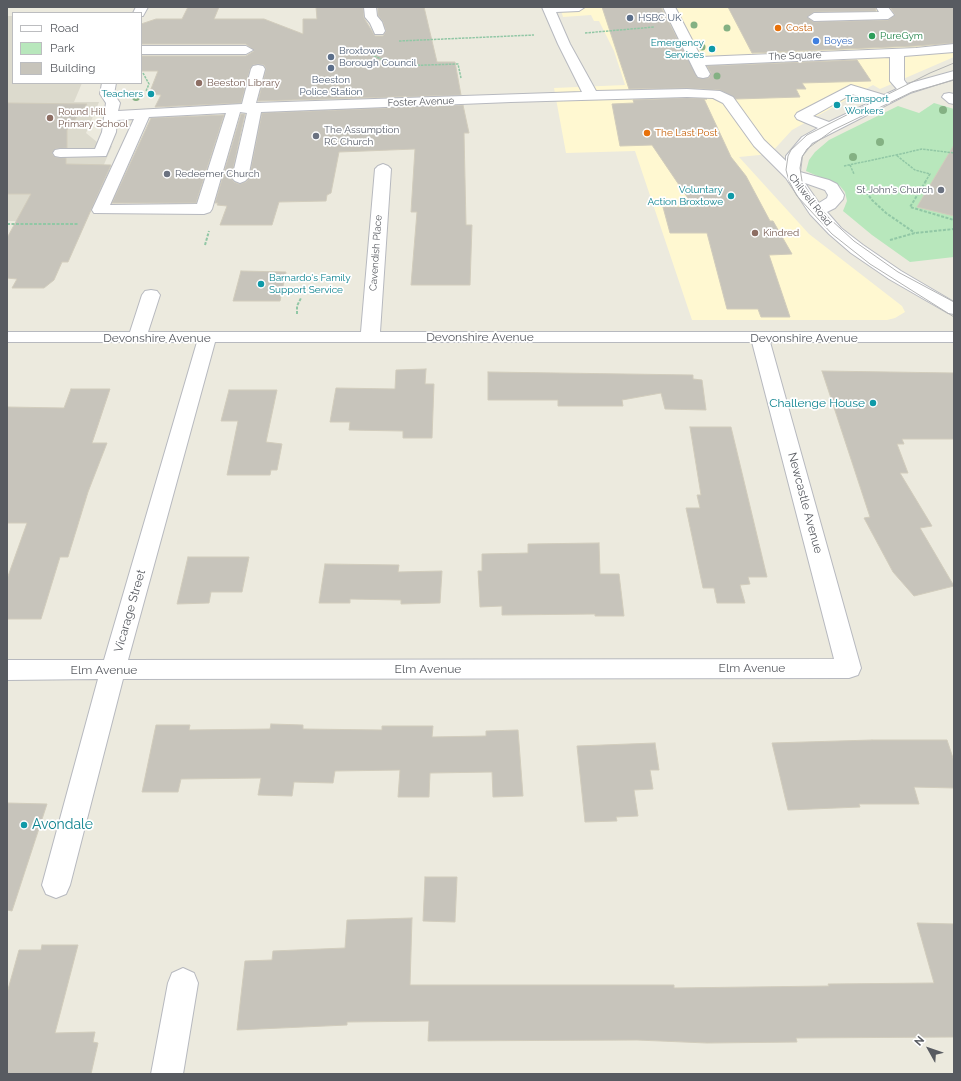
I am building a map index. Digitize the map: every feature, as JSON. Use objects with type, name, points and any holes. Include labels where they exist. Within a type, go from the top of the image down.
[{"type":"street","points":[[579,7],[548,8],[588,87],[590,96]]},
{"type":"street","points":[[669,7],[697,61]]},
{"type":"street","points":[[814,17],[888,15],[882,7]]},
{"type":"street","points":[[371,12],[379,31]]},
{"type":"street","name":"The Square","points":[[697,61],[897,53],[954,48]]},
{"type":"street","points":[[142,50],[246,50]]},
{"type":"street","points":[[897,53],[897,81],[905,90]]},
{"type":"street","name":"Chilwell Road","points":[[697,61],[715,94],[728,100],[759,143],[792,176],[816,211],[835,231],[895,275],[954,309]]},
{"type":"street","points":[[143,114],[100,210],[204,209],[246,109],[258,69]]},
{"type":"street","points":[[816,211],[829,205],[835,199],[836,195],[832,187],[824,183],[792,176],[794,156],[807,140],[905,90],[923,83],[952,76]]},
{"type":"street","points":[[60,153],[101,153],[110,132],[110,116],[113,103],[107,94],[109,84]]},
{"type":"street","points":[[830,128],[802,116],[850,89],[884,100]]},
{"type":"street","name":"Foster Avenue","points":[[110,116],[467,100],[687,93],[715,94]]},
{"type":"street","points":[[240,178],[246,109]]},
{"type":"street","name":"Cavendish Place","points":[[370,337],[383,169]]},
{"type":"street","points":[[137,337],[151,295]]},
{"type":"street","name":"Devonshire Avenue","points":[[7,338],[954,337]]},
{"type":"street","name":"Vicarage Street","points":[[56,885],[113,670],[207,338]]},
{"type":"street","name":"Newcastle Avenue","points":[[760,338],[849,668]]},
{"type":"street","name":"Elm Avenue","points":[[7,670],[849,668]]},
{"type":"street","points":[[167,1074],[183,983]]},
{"type":"path","points":[[396,42],[605,32],[678,25]]},
{"type":"path","points":[[369,45],[370,54],[397,66],[458,64],[467,100]]},
{"type":"path","points":[[954,153],[922,149],[896,155],[915,170],[930,174],[910,207],[954,220]]},
{"type":"path","points":[[850,165],[855,177]]},
{"type":"path","points":[[859,183],[872,200],[886,213],[915,233]]},
{"type":"path","points":[[858,249],[915,233],[954,229]]},
{"type":"shaded area","points":[[560,7],[954,7],[954,57],[880,89],[873,85],[792,130],[770,154],[739,157],[809,234],[902,306],[905,312],[895,318],[887,320],[692,320],[635,151],[566,153],[554,88],[625,85],[614,51],[599,21],[594,21],[591,15],[563,17]]},
{"type":"shaded area","name":"Round Hill Primary School","points":[[7,16],[12,16],[12,84],[82,84],[74,102],[99,102],[86,133],[97,142],[96,146],[112,146],[79,222],[7,221]]},
{"type":"green space","points":[[934,103],[954,109],[954,257],[910,262],[872,235],[843,211],[847,201],[845,192],[840,186],[806,171],[809,160],[815,152],[829,140],[898,106],[919,113]]},
{"type":"building","points":[[188,7],[219,7],[214,19],[264,19],[303,34],[303,19],[317,19],[316,7],[363,7],[364,18],[375,36],[383,36],[386,31],[383,22],[378,15],[378,7],[424,7],[437,62],[455,62],[461,95],[258,101],[266,69],[264,65],[258,64],[253,65],[250,69],[241,103],[155,107],[161,95],[149,94],[158,71],[142,71],[142,56],[246,56],[254,51],[246,44],[142,44],[142,24],[156,19],[182,19]]},
{"type":"building","points":[[602,7],[661,7],[698,78],[709,78],[711,73],[707,66],[857,60],[871,81],[802,83],[806,89],[796,89],[800,97],[736,99],[720,90],[687,88],[629,89]]},
{"type":"building","points":[[728,7],[875,7],[876,11],[814,12],[807,17],[814,22],[888,20],[895,15],[890,7],[954,7],[954,43],[752,53]]},
{"type":"building","points":[[687,98],[707,99],[704,99],[731,157],[746,176],[770,221],[773,221],[792,254],[769,255],[790,317],[761,317],[758,309],[727,309],[707,233],[670,233],[663,207],[694,207],[652,145],[620,146],[612,104],[634,103],[633,100]]},
{"type":"building","name":"Round Hill Primary School","points":[[7,103],[87,104],[67,130],[67,148],[55,149],[52,154],[55,157],[66,158],[66,164],[111,165],[68,262],[62,262],[54,280],[44,288],[12,288],[17,279],[7,278],[7,238],[31,194],[7,194]]},
{"type":"building","points":[[463,105],[469,133],[464,133],[466,225],[472,225],[470,285],[411,285],[417,212],[411,212],[415,149],[339,152],[331,193],[327,195],[326,201],[279,202],[272,225],[220,225],[227,206],[217,205],[218,203],[215,203],[241,114],[245,114],[231,178],[234,182],[239,184],[246,182],[249,178],[262,113]]},
{"type":"building","name":"Redeemer Church","points":[[224,115],[196,203],[112,203],[151,118]]},
{"type":"building","name":"St John's Church","points":[[954,145],[954,216],[917,207]]},
{"type":"building","name":"Barnardo's Family Support Service","points":[[241,271],[286,272],[280,301],[233,301]]},
{"type":"building","points":[[426,369],[425,384],[434,384],[432,438],[403,438],[403,431],[349,430],[350,422],[330,422],[336,388],[395,389],[396,370]]},
{"type":"building","points":[[822,371],[954,373],[954,439],[902,439],[904,444],[897,444],[908,473],[900,473],[932,526],[920,528],[954,586],[914,596],[893,572],[864,518],[870,517]]},
{"type":"building","points":[[488,372],[693,375],[693,379],[702,380],[706,410],[665,409],[661,393],[622,400],[623,406],[558,406],[558,400],[488,400]]},
{"type":"building","points":[[71,389],[110,389],[92,443],[107,443],[88,492],[68,557],[60,557],[41,619],[7,619],[7,579],[27,523],[7,523],[7,407],[64,408]]},
{"type":"building","points":[[229,390],[277,390],[266,442],[282,444],[277,470],[271,470],[270,475],[227,475],[238,421],[221,421]]},
{"type":"building","points":[[690,427],[731,427],[767,577],[748,577],[750,584],[740,585],[745,603],[717,603],[714,588],[703,588],[686,508],[700,508],[697,495],[701,495]]},
{"type":"building","points":[[599,543],[600,574],[619,574],[624,616],[595,616],[595,614],[502,615],[502,606],[480,607],[478,571],[482,571],[482,554],[528,553],[528,544]]},
{"type":"building","points":[[188,557],[249,557],[242,592],[211,592],[209,603],[177,604]]},
{"type":"building","points":[[325,564],[399,565],[398,572],[442,571],[440,603],[401,604],[401,600],[350,599],[350,603],[319,603]]},
{"type":"building","points":[[271,724],[303,725],[303,729],[382,730],[382,726],[433,726],[432,737],[486,736],[486,731],[518,730],[523,796],[493,797],[492,772],[430,773],[429,797],[398,797],[400,770],[335,771],[333,783],[294,782],[292,796],[258,795],[261,778],[181,779],[178,792],[142,792],[156,725],[190,725],[189,730],[270,729]]},
{"type":"building","points":[[872,740],[947,740],[954,761],[954,788],[914,787],[919,804],[859,804],[860,807],[788,810],[772,743]]},
{"type":"building","points":[[655,743],[659,770],[650,770],[653,789],[634,790],[638,816],[616,817],[617,821],[585,822],[577,746]]},
{"type":"building","name":"Avondale","points":[[7,803],[47,804],[12,911],[7,910]]},
{"type":"building","points":[[425,877],[457,877],[455,922],[423,921]]},
{"type":"building","points":[[412,918],[410,985],[674,985],[674,988],[934,983],[917,923],[954,924],[954,1037],[796,1038],[797,1042],[707,1043],[637,1040],[428,1041],[429,1021],[347,1022],[347,1025],[237,1030],[245,961],[272,960],[273,951],[345,948],[347,920]]},
{"type":"building","points":[[42,945],[78,945],[55,1033],[95,1032],[93,1042],[98,1043],[91,1074],[7,1074],[7,993],[19,950],[41,950]]},
{"type":"tram line","points":[[954,63],[930,73],[807,135],[791,150],[788,156],[786,170],[789,181],[797,196],[832,234],[870,264],[954,317]]},
{"type":"tram line","points":[[954,80],[912,92],[833,130],[807,149],[802,157],[800,168],[802,181],[813,199],[829,218],[854,241],[898,272],[954,302]]},
{"type":"place","name":"HSBC UK","points":[[630,18]]},
{"type":"place","name":"Costa","points":[[778,28]]},
{"type":"place","name":"PureGym","points":[[872,36]]},
{"type":"place","name":"Boyes","points":[[816,41]]},
{"type":"place","name":"Emergency Services","points":[[712,49]]},
{"type":"place","name":"Broxtowe Borough Council","points":[[331,57]]},
{"type":"place","name":"Beeston Police Station","points":[[331,68]]},
{"type":"place","name":"Beeston Library","points":[[199,83]]},
{"type":"place","name":"Teachers","points":[[151,94]]},
{"type":"place","name":"Transport Workers","points":[[837,105]]},
{"type":"place","name":"Round Hill Primary School","points":[[50,118]]},
{"type":"place","name":"The Last Post","points":[[647,133]]},
{"type":"place","name":"The Assumption RC Church","points":[[316,136]]},
{"type":"place","name":"Redeemer Church","points":[[167,174]]},
{"type":"place","name":"St John's Church","points":[[941,190]]},
{"type":"place","name":"Voluntary Action Broxtowe","points":[[731,196]]},
{"type":"place","name":"Kindred","points":[[755,233]]},
{"type":"place","name":"Barnardo's Family Support Service","points":[[261,284]]},
{"type":"place","name":"Challenge House","points":[[873,403]]},
{"type":"place","name":"Avondale","points":[[24,825]]}]
